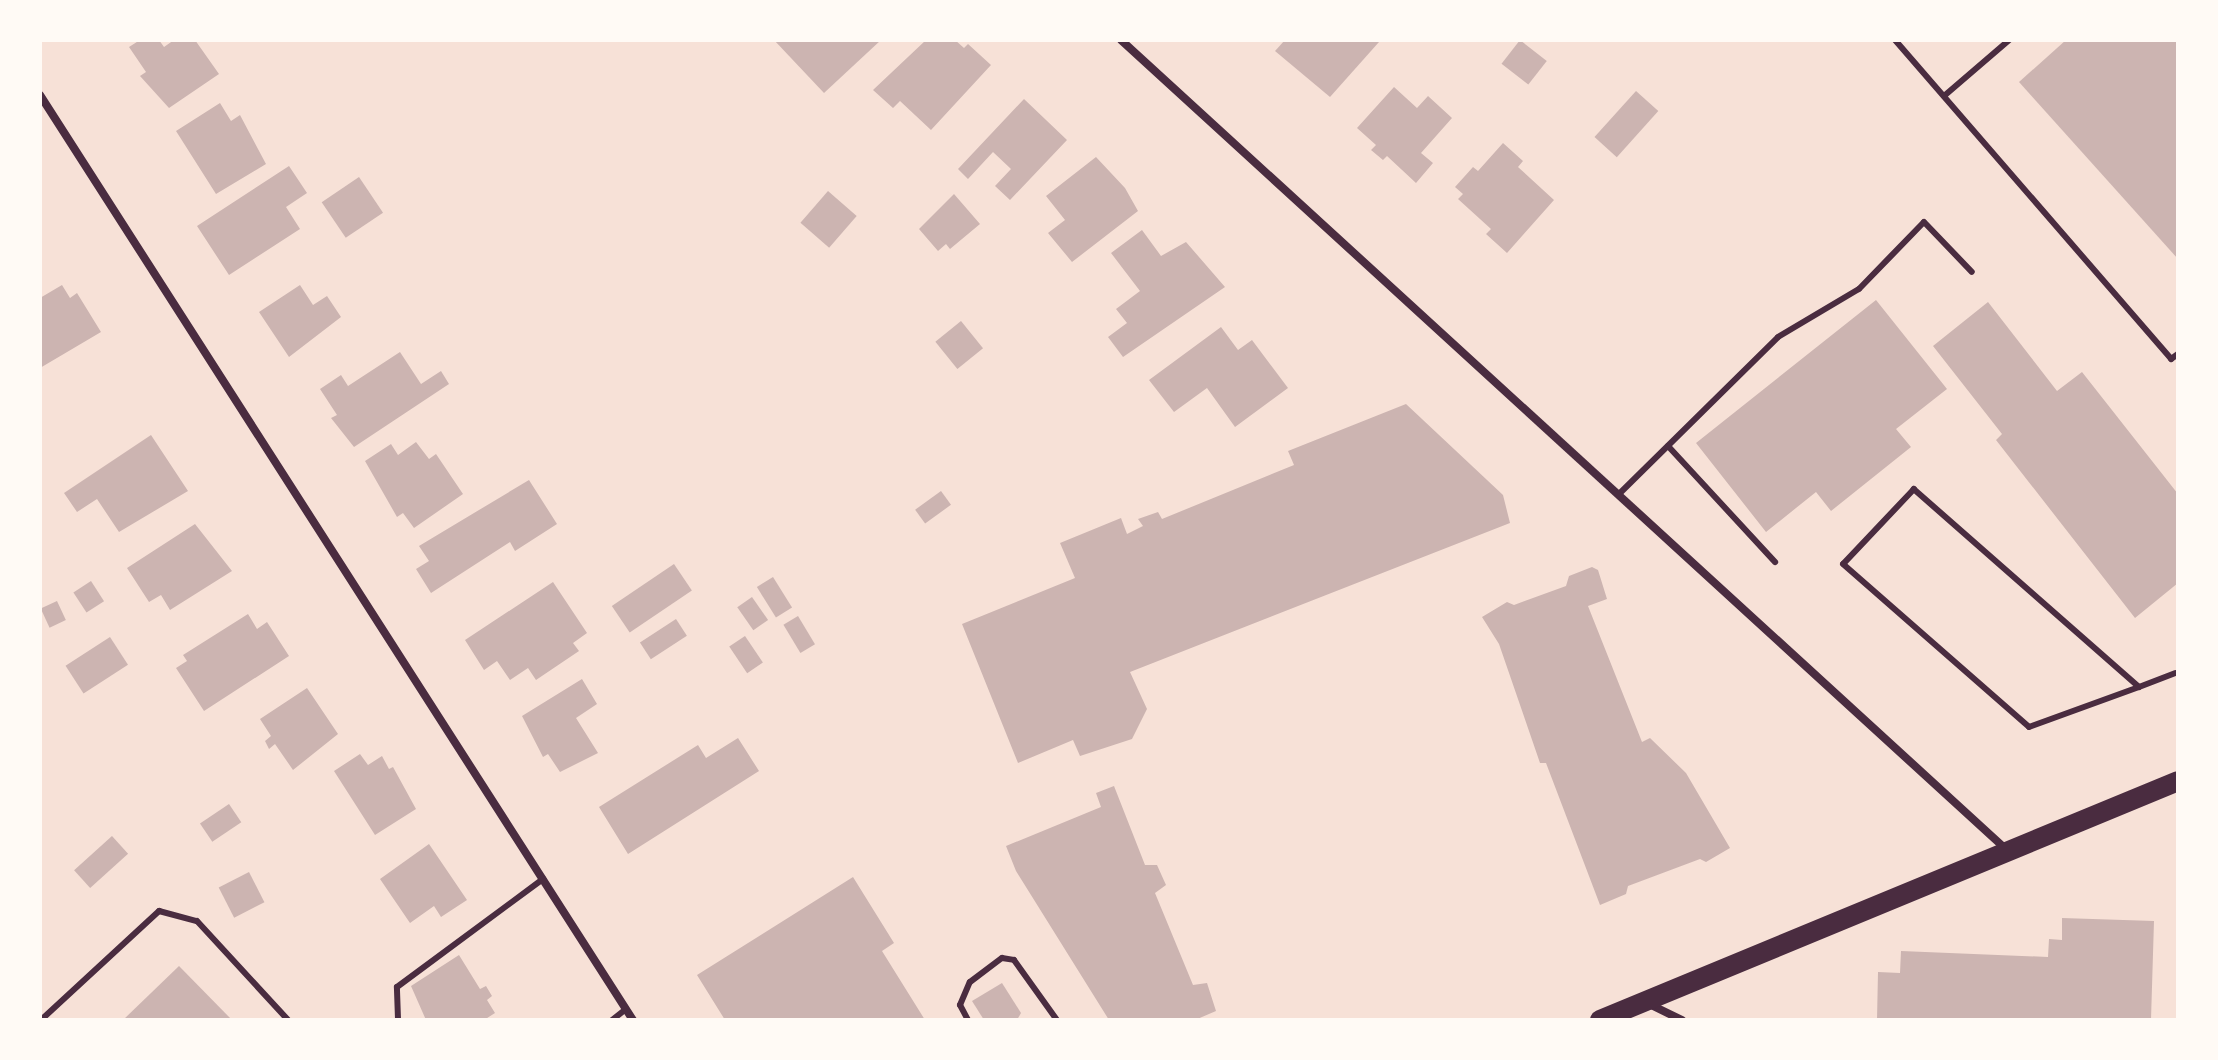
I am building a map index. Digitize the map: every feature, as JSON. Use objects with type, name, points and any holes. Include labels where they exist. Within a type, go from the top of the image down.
[{"type":"main road","points":[[1600,1020],[2178,781]]},
{"type":"street","points":[[1121,40],[2009,851]]},
{"type":"street","points":[[40,95],[633,1020]]},
{"type":"street","points":[[1646,1002],[1682,1020]]},
{"type":"lane","points":[[1895,40],[2178,369]]},
{"type":"lane","points":[[1944,96],[2009,40]]},
{"type":"lane","points":[[1619,494],[1778,337],[1859,289],[1924,222],[1972,272]]},
{"type":"lane","points":[[2171,359],[2178,354]]},
{"type":"lane","points":[[1668,446],[1775,562]]},
{"type":"lane","points":[[2139,687],[1914,489],[1843,564],[2029,727],[2177,675]]},
{"type":"lane","points":[[398,1019],[397,987],[543,879]]},
{"type":"lane","points":[[41,1020],[159,911],[197,921],[288,1020]]},
{"type":"lane","points":[[968,1020],[960,1005],[970,982],[1002,958],[1014,960],[1057,1020]]},
{"type":"lane","points":[[612,1020],[626,1009]]},
{"type":"building","points":[[140,40],[159,40],[164,47],[174,40],[195,40],[219,74],[169,108],[140,76],[146,72],[129,47]]},
{"type":"building","points":[[774,40],[881,40],[824,93]]},
{"type":"building","points":[[926,40],[955,40],[964,48],[968,44],[991,65],[931,130],[900,101],[893,108],[873,90]]},
{"type":"building","points":[[1285,40],[1379,42],[1330,97],[1275,51]]},
{"type":"building","points":[[1520,40],[1547,61],[1528,85],[1502,64]]},
{"type":"building","points":[[2066,40],[2178,40],[2178,259],[2019,82]]},
{"type":"building","points":[[1394,87],[1417,108],[1428,96],[1452,118],[1421,153],[1433,163],[1416,183],[1387,156],[1383,160],[1371,150],[1376,145],[1357,128]]},
{"type":"building","points":[[1636,91],[1658,111],[1617,157],[1595,137]]},
{"type":"building","points":[[1024,99],[1067,140],[1010,200],[995,186],[1011,169],[993,152],[968,179],[958,169]]},
{"type":"building","points":[[220,103],[231,121],[240,115],[266,164],[216,194],[176,131]]},
{"type":"building","points":[[1503,143],[1523,161],[1518,167],[1554,200],[1507,253],[1486,234],[1491,229],[1458,199],[1463,194],[1455,187],[1473,167],[1478,171]]},
{"type":"building","points":[[1096,157],[1125,188],[1138,211],[1072,262],[1048,233],[1065,220],[1046,196]]},
{"type":"building","points":[[289,166],[307,193],[286,207],[300,229],[229,275],[197,226]]},
{"type":"building","points":[[359,177],[383,213],[346,238],[322,202]]},
{"type":"building","points":[[828,191],[857,216],[829,248],[800,223]]},
{"type":"building","points":[[954,194],[980,224],[950,249],[946,244],[938,251],[919,229]]},
{"type":"building","points":[[1142,230],[1161,256],[1186,242],[1225,287],[1123,357],[1108,337],[1127,323],[1116,309],[1140,291],[1111,253]]},
{"type":"building","points":[[62,285],[70,298],[77,293],[101,332],[40,368],[40,298]]},
{"type":"building","points":[[300,285],[313,305],[327,296],[341,317],[289,357],[259,312]]},
{"type":"building","points":[[1876,300],[1947,389],[1896,429],[1911,447],[1831,511],[1816,492],[1766,532],[1696,443]]},
{"type":"building","points":[[1988,302],[2057,391],[2082,372],[2178,494],[2178,583],[2135,618],[1996,440],[2002,434],[1933,346]]},
{"type":"building","points":[[961,321],[983,348],[957,369],[935,342]]},
{"type":"building","points":[[1221,327],[1238,350],[1252,340],[1288,388],[1235,427],[1207,388],[1174,412],[1149,380]]},
{"type":"building","points":[[400,352],[421,384],[441,371],[449,384],[354,447],[331,418],[337,415],[320,389],[341,375],[348,386]]},
{"type":"building","points":[[1406,404],[1503,495],[1510,523],[1130,672],[1147,709],[1132,739],[1080,756],[1073,740],[1018,763],[962,624],[1075,578],[1060,543],[1121,518],[1127,534],[1143,526],[1138,519],[1158,512],[1162,519],[1294,465],[1288,451]]},
{"type":"building","points":[[151,435],[188,491],[119,532],[97,499],[77,512],[64,493]]},
{"type":"building","points":[[416,442],[429,459],[436,454],[463,494],[414,528],[403,513],[397,517],[365,461],[391,444],[398,455]]},
{"type":"building","points":[[529,480],[557,524],[515,551],[510,542],[431,593],[416,569],[429,561],[419,546]]},
{"type":"building","points":[[941,491],[951,505],[925,524],[915,510]]},
{"type":"building","points":[[195,524],[232,571],[170,610],[161,595],[149,602],[127,568]]},
{"type":"building","points":[[674,564],[692,591],[630,632],[612,606]]},
{"type":"building","points":[[1592,567],[1598,570],[1607,599],[1588,606],[1642,742],[1650,738],[1686,773],[1730,848],[1706,862],[1700,859],[1628,886],[1626,894],[1600,905],[1546,763],[1540,763],[1499,644],[1482,617],[1507,602],[1514,605],[1566,586],[1569,576]]},
{"type":"building","points":[[773,577],[792,608],[776,618],[757,587]]},
{"type":"building","points":[[91,581],[104,601],[86,613],[73,592]]},
{"type":"building","points":[[553,582],[587,633],[573,643],[579,651],[536,680],[528,668],[510,680],[497,661],[484,670],[465,640]]},
{"type":"building","points":[[752,597],[768,620],[753,630],[737,607]]},
{"type":"building","points":[[57,601],[66,620],[50,628],[41,609]]},
{"type":"building","points":[[248,614],[257,629],[267,622],[289,656],[204,711],[176,668],[187,661],[183,655]]},
{"type":"building","points":[[798,616],[815,644],[800,653],[783,625]]},
{"type":"building","points":[[676,619],[687,636],[651,659],[640,642]]},
{"type":"building","points":[[745,636],[763,663],[747,673],[729,647]]},
{"type":"building","points":[[110,637],[128,665],[84,694],[66,666]]},
{"type":"building","points":[[582,679],[597,704],[576,718],[598,753],[560,772],[548,754],[543,757],[522,716]]},
{"type":"building","points":[[307,688],[338,734],[293,770],[275,744],[269,749],[265,741],[271,736],[260,719]]},
{"type":"building","points":[[738,738],[759,771],[628,854],[599,807],[698,745],[706,758]]},
{"type":"building","points":[[360,754],[368,765],[382,756],[389,769],[393,767],[416,809],[375,835],[334,771]]},
{"type":"building","points":[[1114,786],[1145,865],[1157,865],[1166,885],[1155,893],[1193,985],[1207,983],[1216,1011],[1195,1020],[1109,1020],[1016,871],[1006,846],[1101,807],[1096,793]]},
{"type":"building","points":[[229,804],[241,822],[212,842],[200,824]]},
{"type":"building","points":[[112,836],[128,854],[90,888],[74,870]]},
{"type":"building","points":[[429,844],[467,900],[441,917],[434,906],[410,923],[380,879]]},
{"type":"building","points":[[249,872],[264,902],[234,918],[219,887]]},
{"type":"building","points":[[853,877],[894,943],[882,951],[925,1020],[725,1020],[697,975]]},
{"type":"building","points":[[2062,918],[2154,921],[2151,1020],[1877,1020],[1878,972],[1900,973],[1901,951],[2048,957],[2049,939],[2062,940]]},
{"type":"building","points":[[459,955],[480,989],[486,986],[492,996],[487,1000],[495,1013],[484,1020],[426,1020],[411,986]]},
{"type":"building","points":[[179,966],[232,1020],[123,1020]]},
{"type":"building","points":[[1002,983],[1021,1013],[1017,1020],[984,1020],[972,1001]]}]
